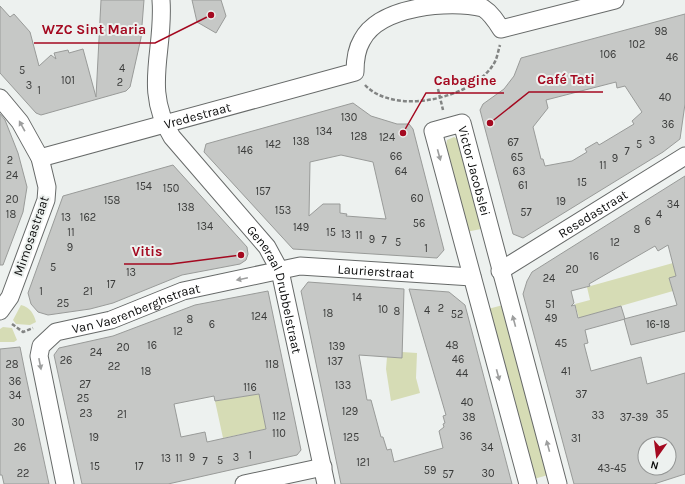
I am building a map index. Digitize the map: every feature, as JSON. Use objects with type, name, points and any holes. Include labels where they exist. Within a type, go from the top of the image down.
[{"type":"street","points":[[161,0],[162,18],[156,73],[156,92],[164,125]]},
{"type":"street","points":[[355,72],[355,56],[362,39],[367,33],[377,22],[396,10],[414,5],[446,0],[463,1],[482,8],[493,17],[501,29],[615,0]]},
{"type":"street","name":"Vredestraat","points":[[40,158],[355,72]]},
{"type":"street","name":"Mimosastraat","points":[[0,98],[20,122],[40,158],[47,194],[10,297],[5,316]]},
{"type":"street","name":"Victor Jacobslei","points":[[528,484],[433,131],[462,123],[500,271],[558,484]]},
{"type":"street","name":"Generaal Drubbelstraat","points":[[164,125],[184,152],[267,247],[280,270],[326,484]]},
{"type":"street","name":"Resedastraat","points":[[500,271],[685,156]]},
{"type":"street","name":"Laurierstraat","points":[[280,270],[300,266],[472,278]]},
{"type":"street","name":"Van Vaerenberghstraat","points":[[56,332],[111,320],[183,291],[280,270]]},
{"type":"street","points":[[56,332],[41,346],[39,356],[64,484]]},
{"type":"street","points":[[244,484],[323,467]]},
{"type":"path","points":[[355,72],[373,93],[390,99],[408,102],[441,98],[460,91],[477,81],[494,65],[501,43],[501,29]]},
{"type":"path","name":"Van Vaerenberghstraat","points":[[5,316],[23,332],[43,325],[56,332]]},
{"type":"green space","points":[[454,137],[458,139],[481,229],[466,232],[446,146],[447,140]]},
{"type":"green space","points":[[673,263],[676,276],[669,279],[673,291],[579,318],[575,304],[590,300],[587,287]]},
{"type":"green space","points":[[21,305],[27,307],[31,311],[36,322],[30,325],[16,324],[13,320]]},
{"type":"green space","points":[[503,305],[548,475],[534,479],[488,309]]},
{"type":"green space","points":[[3,327],[12,328],[17,340],[14,342],[0,342],[0,329]]},
{"type":"green space","points":[[402,352],[417,353],[416,378],[420,393],[391,401],[386,369],[387,357],[402,358]]},
{"type":"green space","points":[[259,394],[266,429],[223,438],[215,401]]},
{"type":"building","points":[[101,0],[144,0],[141,38],[130,87],[126,91],[41,115],[36,113],[0,73],[0,6],[10,17],[14,14],[30,32],[39,66],[51,55],[56,59],[54,53],[68,50],[69,53],[83,49],[96,97]]},
{"type":"building","points":[[192,0],[221,0],[226,16],[216,33],[197,22]]},
{"type":"building","points":[[685,14],[685,104],[680,139],[663,152],[523,238],[513,234],[480,110],[483,104],[504,89],[514,76],[521,58]],"holes":[[[616,82],[617,88],[625,86],[642,112],[632,121],[634,124],[599,145],[597,142],[585,149],[587,152],[572,161],[545,166],[543,159],[541,159],[533,127],[548,108],[546,100]]]},
{"type":"building","points":[[353,103],[371,116],[397,124],[409,124],[413,129],[444,250],[437,258],[293,249],[204,152],[206,144]],"holes":[[[341,155],[373,162],[386,219],[346,216],[347,214],[340,213],[340,204],[323,204],[309,216],[310,162]]]},
{"type":"building","points":[[0,114],[5,120],[18,153],[27,187],[23,212],[3,265],[0,265]]},
{"type":"building","points":[[173,165],[247,247],[248,254],[246,260],[240,264],[182,275],[113,303],[90,309],[48,315],[38,312],[31,304],[28,293],[63,196]]},
{"type":"building","points":[[685,176],[685,331],[631,345],[624,319],[585,330],[588,343],[584,344],[591,371],[641,357],[647,384],[685,373],[685,474],[654,484],[574,484],[523,294],[527,281],[532,272]],"holes":[[[668,245],[676,276],[669,278],[677,305],[625,319],[621,306],[578,318],[575,305],[571,306],[574,303],[571,291],[590,286],[589,284],[655,246],[658,251]]]},
{"type":"building","points":[[308,282],[404,289],[402,358],[359,355],[367,400],[371,400],[381,437],[383,437],[387,450],[391,449],[394,462],[443,448],[439,431],[444,427],[443,424],[445,423],[443,416],[446,415],[409,289],[449,292],[465,305],[512,484],[341,484],[301,291]]},
{"type":"building","points":[[268,291],[301,450],[297,455],[168,484],[82,484],[54,355],[59,348],[113,336],[195,305]],"holes":[[[259,394],[266,429],[207,442],[205,432],[181,437],[174,404],[214,396],[215,401]]]},
{"type":"building","points":[[20,347],[49,484],[4,484],[2,475],[0,475],[0,349]]},
{"type":"place","name":"WZC Sint Maria","points":[[211,15]]},
{"type":"place","name":"Café Tati","points":[[490,123]]},
{"type":"place","name":"Cabagine","points":[[403,133]]},
{"type":"place","name":"Vitis","points":[[241,255]]}]
